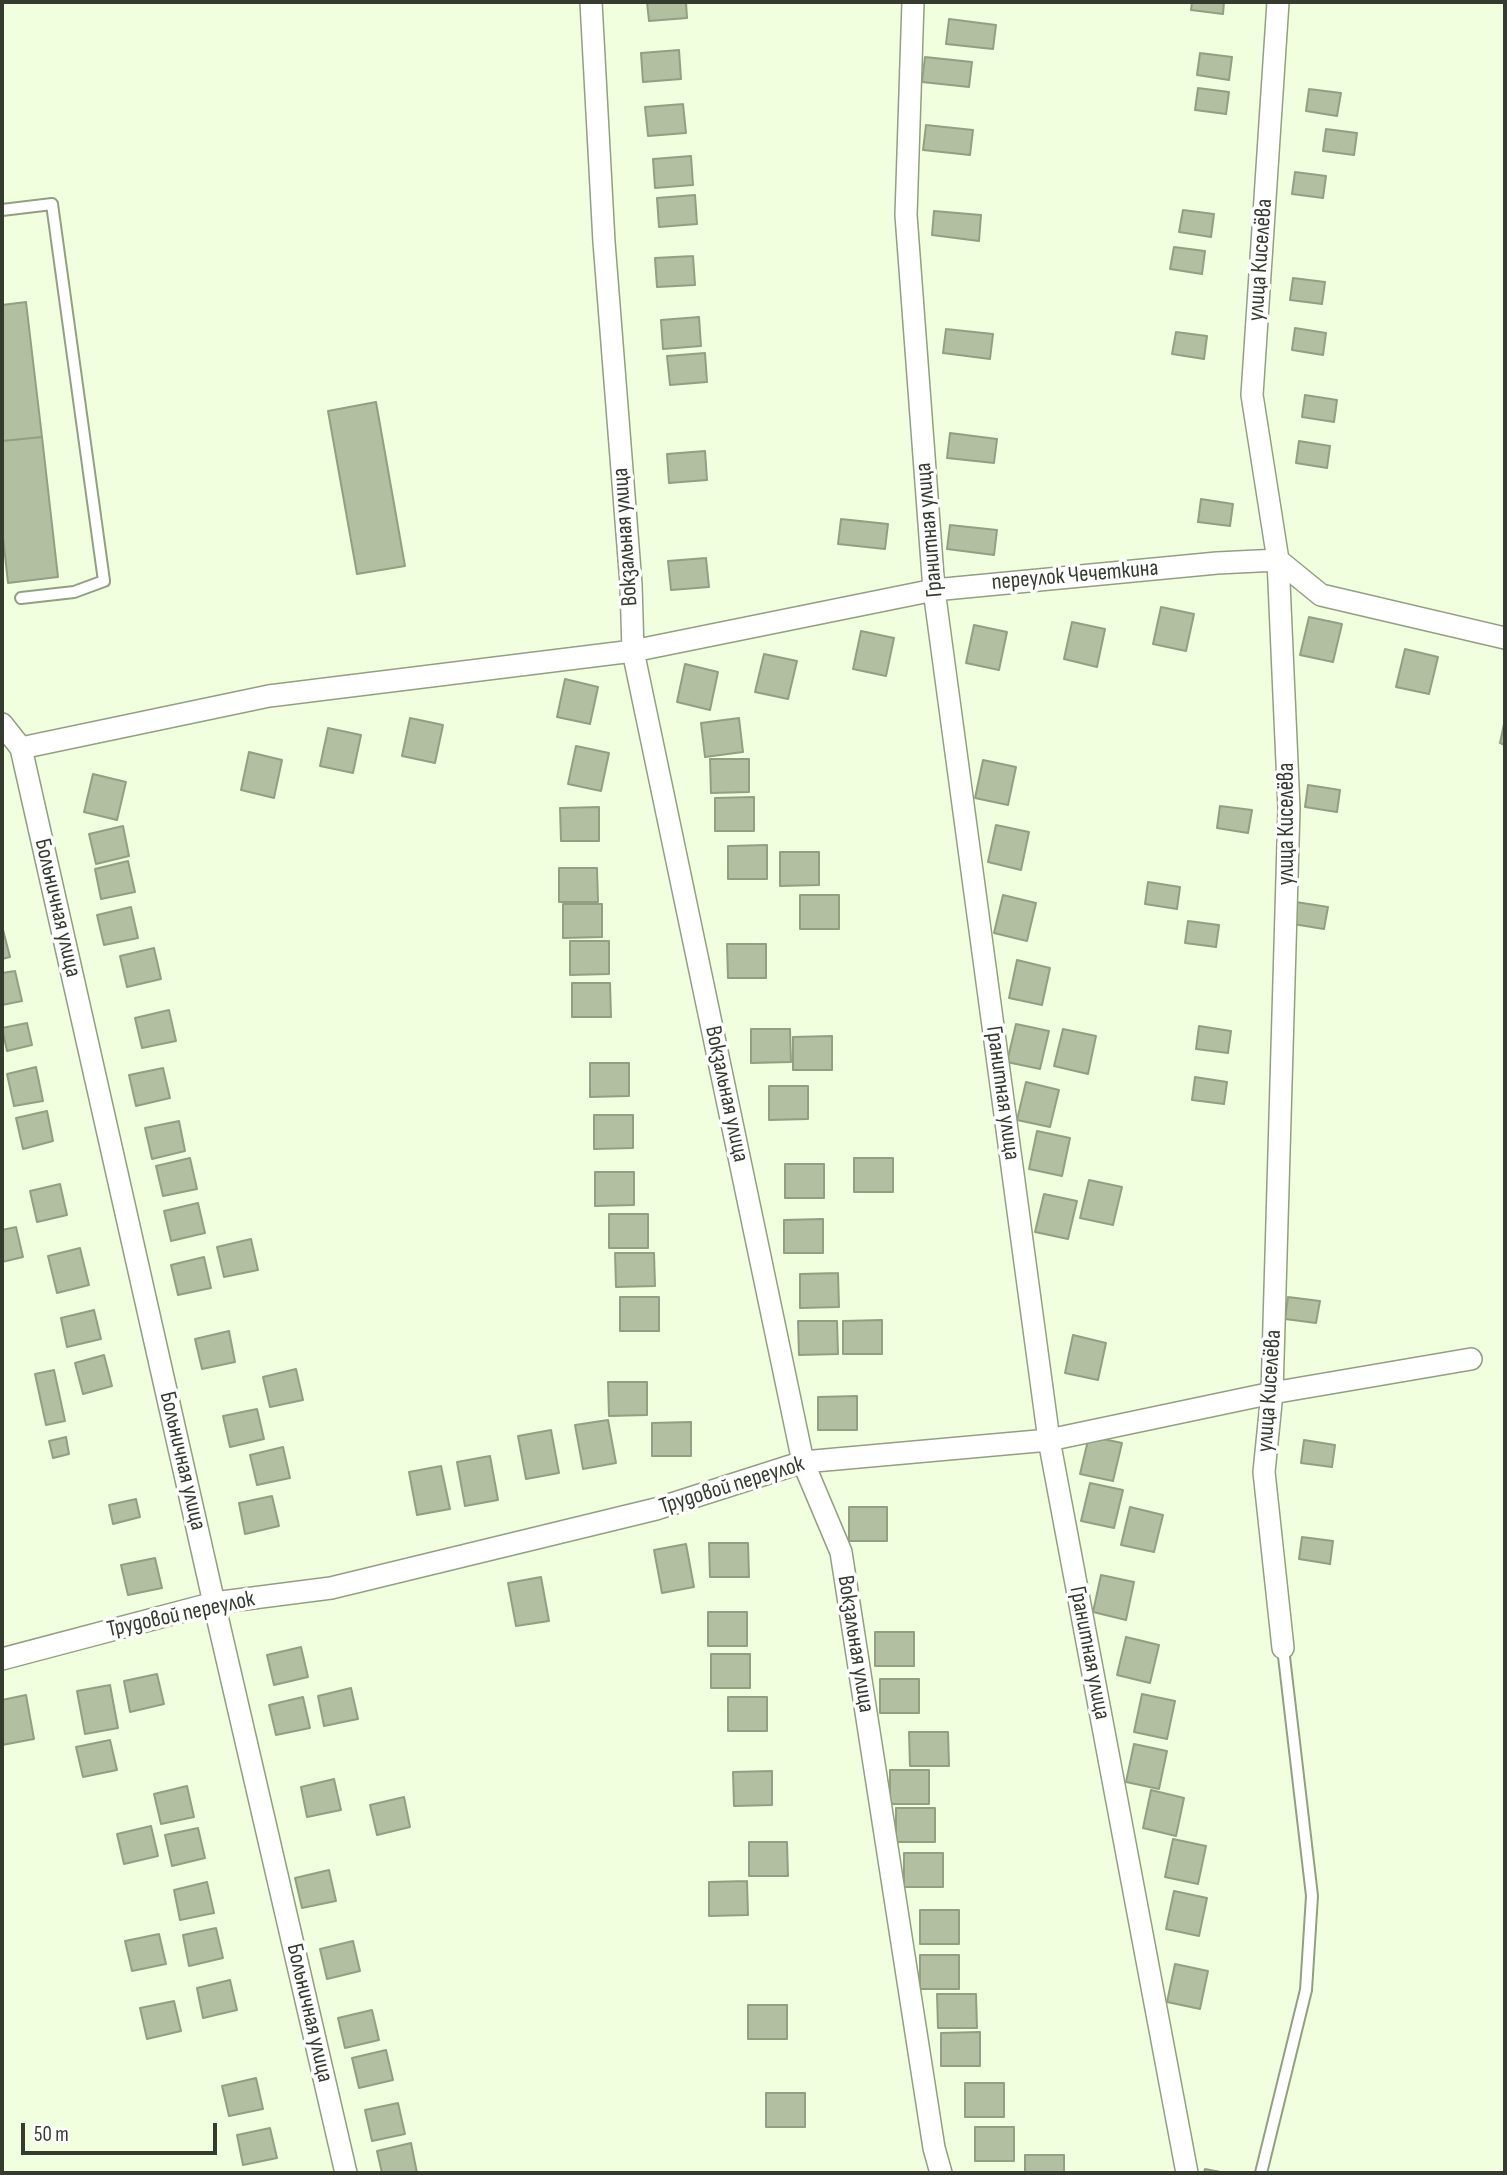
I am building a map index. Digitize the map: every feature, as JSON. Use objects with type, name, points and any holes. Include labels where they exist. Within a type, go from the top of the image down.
[{"type":"street","name":"Вокзальная улица","points":[[591,2],[604,242],[631,584],[633,651],[803,1462],[841,1552],[934,2148],[941,2173]]},
{"type":"street","name":"Гранитная улица","points":[[913,2],[906,215],[934,590],[1049,1440],[1187,2173]]},
{"type":"street","name":"улица Киселёва","points":[[1278,2],[1252,395],[1278,560],[1289,808],[1272,1394],[1264,1472],[1283,1648]]},
{"type":"street","name":"переулок Чечеткина","points":[[21,748],[269,696],[633,651],[934,590],[1217,563],[1278,560]]},
{"type":"street","points":[[1278,560],[1321,595],[1505,638]]},
{"type":"street","points":[[2,724],[21,748]]},
{"type":"street","name":"Больничная улица","points":[[21,748],[346,2173]]},
{"type":"street","name":"Трудовой переулок","points":[[2,1658],[214,1603],[331,1588],[656,1509],[803,1462],[1049,1440],[1272,1394],[1471,1359]]},
{"type":"lane","points":[[2,210],[52,204],[104,580],[74,592],[21,598]]},
{"type":"lane","points":[[1261,2173],[1306,1990],[1312,1896],[1283,1648]]},
{"type":"building","points":[[647,2],[686,2],[687,18],[649,21]]},
{"type":"building","points":[[1192,2],[1224,2],[1223,14],[1191,10]]},
{"type":"building","points":[[949,19],[996,25],[993,49],[946,44]]},
{"type":"building","points":[[679,50],[681,79],[643,82],[641,53]]},
{"type":"building","points":[[1200,53],[1232,57],[1229,80],[1197,75]]},
{"type":"building","points":[[925,57],[972,62],[969,87],[922,82]]},
{"type":"building","points":[[1198,88],[1229,92],[1226,114],[1195,110]]},
{"type":"building","points":[[1309,89],[1341,93],[1337,116],[1306,111]]},
{"type":"building","points":[[683,104],[686,133],[648,136],[645,107]]},
{"type":"building","points":[[926,125],[973,130],[970,155],[923,150]]},
{"type":"building","points":[[1326,129],[1357,133],[1354,155],[1323,151]]},
{"type":"building","points":[[691,156],[693,185],[655,188],[653,159]]},
{"type":"building","points":[[1295,172],[1326,176],[1323,198],[1292,194]]},
{"type":"building","points":[[695,195],[697,224],[659,227],[657,198]]},
{"type":"building","points":[[1183,210],[1214,214],[1211,237],[1179,232]]},
{"type":"building","points":[[934,211],[981,215],[979,241],[932,235]]},
{"type":"building","points":[[1174,247],[1205,251],[1202,274],[1170,269]]},
{"type":"building","points":[[693,256],[695,285],[657,287],[655,258]]},
{"type":"building","points":[[1293,278],[1325,282],[1322,304],[1290,300]]},
{"type":"building","points":[[26,302],[42,437],[2,441],[2,305]]},
{"type":"building","points":[[699,317],[701,346],[663,349],[661,320]]},
{"type":"building","points":[[1295,328],[1326,333],[1323,355],[1292,350]]},
{"type":"building","points":[[946,329],[993,334],[990,359],[943,353]]},
{"type":"building","points":[[1176,332],[1207,336],[1204,359],[1172,354]]},
{"type":"building","points":[[705,353],[707,382],[670,385],[667,356]]},
{"type":"building","points":[[1305,395],[1337,400],[1334,422],[1302,417]]},
{"type":"building","points":[[376,402],[405,566],[357,574],[328,411]]},
{"type":"building","points":[[950,433],[997,439],[994,463],[947,458]]},
{"type":"building","points":[[42,437],[58,577],[8,583],[2,528],[2,441]]},
{"type":"building","points":[[1299,441],[1330,446],[1327,468],[1296,463]]},
{"type":"building","points":[[705,451],[707,480],[669,483],[667,454]]},
{"type":"building","points":[[1201,499],[1233,504],[1230,526],[1198,522]]},
{"type":"building","points":[[841,519],[888,524],[885,549],[838,544]]},
{"type":"building","points":[[950,525],[997,530],[994,555],[947,549]]},
{"type":"building","points":[[706,558],[709,587],[671,590],[668,561]]},
{"type":"building","points":[[1161,607],[1194,614],[1186,651],[1153,644]]},
{"type":"building","points":[[1309,617],[1342,624],[1333,662],[1300,655]]},
{"type":"building","points":[[1072,622],[1105,629],[1097,667],[1064,659]]},
{"type":"building","points":[[974,625],[1007,632],[999,670],[966,663]]},
{"type":"building","points":[[861,631],[894,638],[886,676],[853,669]]},
{"type":"building","points":[[1405,649],[1438,657],[1429,694],[1396,687]]},
{"type":"building","points":[[764,654],[797,661],[788,699],[755,692]]},
{"type":"building","points":[[685,664],[718,672],[710,710],[677,702]]},
{"type":"building","points":[[565,679],[598,687],[590,724],[557,717]]},
{"type":"building","points":[[410,718],[443,725],[435,763],[402,756]]},
{"type":"building","points":[[739,718],[743,752],[705,757],[701,723]]},
{"type":"building","points":[[1505,719],[1505,745],[1500,743]]},
{"type":"building","points":[[328,728],[361,735],[353,773],[320,766]]},
{"type":"building","points":[[576,746],[609,753],[601,791],[568,784]]},
{"type":"building","points":[[249,752],[282,760],[274,798],[241,790]]},
{"type":"building","points":[[710,759],[749,759],[749,792],[711,793]]},
{"type":"building","points":[[983,760],[1016,767],[1008,805],[975,798]]},
{"type":"building","points":[[93,774],[126,782],[117,820],[84,812]]},
{"type":"building","points":[[1308,785],[1340,790],[1337,812],[1305,807]]},
{"type":"building","points":[[754,797],[754,831],[715,831],[715,798]]},
{"type":"building","points":[[1220,806],[1252,810],[1248,833],[1217,828]]},
{"type":"building","points":[[599,807],[599,841],[561,841],[560,808]]},
{"type":"building","points":[[996,825],[1029,832],[1021,870],[988,862]]},
{"type":"building","points":[[123,826],[129,856],[96,864],[89,834]]},
{"type":"building","points":[[767,845],[767,879],[728,879],[728,846]]},
{"type":"building","points":[[780,852],[819,852],[819,885],[780,886]]},
{"type":"building","points":[[128,861],[135,892],[101,899],[95,869]]},
{"type":"building","points":[[559,868],[597,868],[598,902],[559,902]]},
{"type":"building","points":[[1148,882],[1180,887],[1177,909],[1145,904]]},
{"type":"building","points":[[800,895],[839,895],[839,929],[800,929]]},
{"type":"building","points":[[1003,895],[1036,903],[1027,941],[994,933]]},
{"type":"building","points":[[1296,902],[1328,907],[1324,929],[1293,924]]},
{"type":"building","points":[[563,904],[602,904],[602,937],[563,938]]},
{"type":"building","points":[[131,907],[138,938],[104,945],[97,915]]},
{"type":"building","points":[[1188,921],[1219,925],[1216,947],[1185,943]]},
{"type":"building","points":[[2,926],[10,957],[2,959]]},
{"type":"building","points":[[570,941],[609,941],[609,974],[570,975]]},
{"type":"building","points":[[727,944],[766,944],[766,978],[728,978]]},
{"type":"building","points":[[154,948],[161,979],[127,987],[120,956]]},
{"type":"building","points":[[1017,960],[1050,968],[1042,1005],[1009,998]]},
{"type":"building","points":[[15,971],[22,1001],[2,1005],[2,973]]},
{"type":"building","points":[[572,983],[610,983],[611,1017],[572,1017]]},
{"type":"building","points":[[169,1010],[176,1041],[142,1048],[135,1018]]},
{"type":"building","points":[[27,1023],[32,1045],[7,1051],[2,1028]]},
{"type":"building","points":[[1016,1024],[1049,1031],[1040,1069],[1007,1062]]},
{"type":"building","points":[[1199,1026],[1231,1031],[1228,1053],[1196,1049]]},
{"type":"building","points":[[751,1029],[790,1029],[791,1062],[751,1063]]},
{"type":"building","points":[[1063,1029],[1096,1036],[1088,1074],[1054,1066]]},
{"type":"building","points":[[832,1036],[832,1070],[793,1070],[793,1037]]},
{"type":"building","points":[[590,1063],[629,1063],[629,1096],[590,1097]]},
{"type":"building","points":[[36,1067],[43,1101],[14,1106],[7,1074]]},
{"type":"building","points":[[163,1068],[170,1098],[136,1106],[129,1075]]},
{"type":"building","points":[[1195,1077],[1227,1082],[1224,1104],[1192,1100]]},
{"type":"building","points":[[1026,1082],[1059,1090],[1050,1127],[1017,1120]]},
{"type":"building","points":[[769,1086],[808,1086],[808,1119],[769,1120]]},
{"type":"building","points":[[47,1111],[53,1141],[23,1149],[16,1118]]},
{"type":"building","points":[[594,1115],[633,1115],[633,1148],[594,1149]]},
{"type":"building","points":[[179,1121],[185,1151],[152,1159],[145,1128]]},
{"type":"building","points":[[1037,1131],[1070,1138],[1062,1176],[1029,1169]]},
{"type":"building","points":[[190,1158],[197,1189],[163,1196],[156,1166]]},
{"type":"building","points":[[854,1158],[893,1158],[893,1192],[854,1192]]},
{"type":"building","points":[[785,1164],[824,1164],[824,1198],[785,1198]]},
{"type":"building","points":[[595,1172],[634,1172],[634,1205],[595,1206]]},
{"type":"building","points":[[1089,1180],[1122,1187],[1113,1225],[1080,1218]]},
{"type":"building","points":[[60,1184],[67,1215],[37,1222],[30,1191]]},
{"type":"building","points":[[1044,1194],[1077,1201],[1068,1239],[1035,1232]]},
{"type":"building","points":[[198,1203],[205,1233],[171,1241],[164,1211]]},
{"type":"building","points":[[609,1214],[648,1214],[648,1248],[609,1248]]},
{"type":"building","points":[[823,1219],[823,1253],[784,1253],[784,1220]]},
{"type":"building","points":[[16,1227],[23,1257],[2,1262],[2,1230]]},
{"type":"building","points":[[251,1239],[258,1270],[224,1277],[217,1247]]},
{"type":"building","points":[[80,1248],[89,1285],[57,1293],[48,1256]]},
{"type":"building","points":[[615,1253],[654,1253],[655,1286],[616,1287]]},
{"type":"building","points":[[204,1257],[211,1288],[178,1295],[171,1265]]},
{"type":"building","points":[[838,1273],[839,1307],[800,1308],[800,1274]]},
{"type":"building","points":[[620,1297],[659,1297],[659,1331],[620,1331]]},
{"type":"building","points":[[1288,1297],[1320,1301],[1316,1323],[1285,1319]]},
{"type":"building","points":[[94,1310],[101,1339],[67,1347],[61,1318]]},
{"type":"building","points":[[882,1320],[882,1354],[843,1354],[843,1321]]},
{"type":"building","points":[[798,1321],[837,1321],[838,1354],[799,1355]]},
{"type":"building","points":[[229,1331],[235,1362],[202,1369],[195,1339]]},
{"type":"building","points":[[1073,1335],[1106,1343],[1098,1380],[1065,1373]]},
{"type":"building","points":[[104,1355],[112,1386],[83,1394],[75,1363]]},
{"type":"building","points":[[296,1369],[303,1400],[270,1407],[263,1377]]},
{"type":"building","points":[[54,1370],[65,1421],[46,1425],[35,1374]]},
{"type":"building","points":[[608,1382],[647,1382],[647,1415],[609,1416]]},
{"type":"building","points":[[857,1396],[857,1430],[818,1430],[818,1397]]},
{"type":"building","points":[[257,1409],[264,1439],[230,1447],[223,1416]]},
{"type":"building","points":[[608,1420],[616,1463],[583,1469],[575,1425]]},
{"type":"building","points":[[691,1422],[691,1456],[652,1456],[652,1423]]},
{"type":"building","points":[[551,1430],[559,1473],[526,1479],[518,1436]]},
{"type":"building","points":[[1089,1436],[1122,1443],[1113,1481],[1080,1474]]},
{"type":"building","points":[[66,1437],[69,1454],[53,1458],[49,1441]]},
{"type":"building","points":[[1304,1440],[1335,1445],[1332,1467],[1301,1463]]},
{"type":"building","points":[[283,1447],[290,1478],[257,1485],[250,1455]]},
{"type":"building","points":[[490,1456],[498,1500],[465,1506],[457,1462]]},
{"type":"building","points":[[441,1466],[450,1509],[417,1515],[409,1472]]},
{"type":"building","points":[[1090,1483],[1123,1490],[1114,1528],[1081,1521]]},
{"type":"building","points":[[272,1496],[279,1526],[245,1534],[239,1503]]},
{"type":"building","points":[[136,1499],[140,1517],[113,1524],[109,1505]]},
{"type":"building","points":[[849,1507],[887,1507],[887,1541],[849,1541]]},
{"type":"building","points":[[1130,1507],[1163,1515],[1154,1552],[1121,1545]]},
{"type":"building","points":[[1302,1537],[1333,1541],[1330,1564],[1299,1559]]},
{"type":"building","points":[[709,1543],[748,1543],[749,1577],[710,1577]]},
{"type":"building","points":[[686,1544],[694,1587],[662,1593],[654,1550]]},
{"type":"building","points":[[155,1558],[162,1588],[128,1595],[121,1565]]},
{"type":"building","points":[[1101,1575],[1134,1582],[1126,1620],[1093,1612]]},
{"type":"building","points":[[541,1577],[549,1621],[516,1626],[508,1583]]},
{"type":"building","points":[[708,1612],[747,1612],[747,1646],[708,1646]]},
{"type":"building","points":[[875,1632],[914,1632],[914,1666],[875,1666]]},
{"type":"building","points":[[1126,1637],[1159,1645],[1150,1683],[1117,1675]]},
{"type":"building","points":[[301,1647],[308,1677],[274,1685],[267,1655]]},
{"type":"building","points":[[711,1654],[750,1654],[750,1688],[711,1688]]},
{"type":"building","points":[[157,1674],[164,1704],[130,1712],[124,1681]]},
{"type":"building","points":[[880,1679],[919,1679],[919,1713],[880,1713]]},
{"type":"building","points":[[110,1685],[118,1728],[85,1734],[77,1691]]},
{"type":"building","points":[[351,1688],[358,1719],[324,1726],[318,1696]]},
{"type":"building","points":[[1142,1694],[1175,1701],[1167,1739],[1134,1732]]},
{"type":"building","points":[[26,1695],[34,1739],[2,1745],[2,1700]]},
{"type":"building","points":[[303,1697],[310,1728],[276,1735],[269,1705]]},
{"type":"building","points":[[728,1697],[767,1697],[767,1731],[728,1731]]},
{"type":"building","points":[[909,1732],[948,1732],[949,1766],[910,1766]]},
{"type":"building","points":[[110,1740],[117,1770],[83,1777],[76,1747]]},
{"type":"building","points":[[1134,1744],[1167,1751],[1159,1789],[1126,1782]]},
{"type":"building","points":[[890,1770],[929,1770],[929,1804],[890,1804]]},
{"type":"building","points":[[772,1771],[772,1805],[734,1806],[733,1772]]},
{"type":"building","points":[[334,1779],[341,1810],[307,1817],[301,1787]]},
{"type":"building","points":[[187,1786],[194,1817],[161,1824],[154,1794]]},
{"type":"building","points":[[1151,1790],[1184,1798],[1176,1836],[1143,1828]]},
{"type":"building","points":[[404,1797],[410,1827],[377,1835],[370,1805]]},
{"type":"building","points":[[896,1808],[935,1808],[935,1842],[896,1842]]},
{"type":"building","points":[[151,1826],[158,1856],[124,1864],[117,1834]]},
{"type":"building","points":[[198,1828],[205,1858],[172,1866],[165,1835]]},
{"type":"building","points":[[1173,1839],[1206,1846],[1198,1884],[1165,1877]]},
{"type":"building","points":[[749,1842],[787,1842],[788,1876],[749,1876]]},
{"type":"building","points":[[904,1853],[943,1853],[943,1887],[904,1887]]},
{"type":"building","points":[[329,1870],[336,1901],[302,1908],[295,1878]]},
{"type":"building","points":[[747,1881],[748,1915],[709,1916],[709,1882]]},
{"type":"building","points":[[207,1882],[214,1913],[180,1920],[174,1890]]},
{"type":"building","points":[[1174,1891],[1207,1898],[1199,1936],[1166,1929]]},
{"type":"building","points":[[920,1910],[959,1910],[959,1944],[920,1944]]},
{"type":"building","points":[[216,1928],[223,1958],[189,1966],[183,1935]]},
{"type":"building","points":[[159,1934],[166,1964],[132,1971],[125,1941]]},
{"type":"building","points":[[353,1941],[360,1971],[327,1979],[320,1949]]},
{"type":"building","points":[[920,1955],[959,1955],[959,1989],[920,1989]]},
{"type":"building","points":[[1175,1964],[1208,1971],[1200,2009],[1167,2002]]},
{"type":"building","points":[[230,1980],[237,2010],[203,2018],[197,1988]]},
{"type":"building","points":[[937,1994],[976,1994],[977,2028],[938,2028]]},
{"type":"building","points":[[174,2001],[181,2031],[147,2039],[140,2008]]},
{"type":"building","points":[[748,2005],[787,2005],[787,2039],[748,2039]]},
{"type":"building","points":[[372,2010],[379,2040],[345,2048],[338,2018]]},
{"type":"building","points":[[980,2032],[980,2066],[941,2066],[941,2033]]},
{"type":"building","points":[[386,2050],[393,2080],[359,2088],[352,2058]]},
{"type":"building","points":[[256,2078],[263,2109],[229,2116],[222,2086]]},
{"type":"building","points":[[965,2083],[1004,2083],[1004,2117],[965,2117]]},
{"type":"building","points":[[766,2093],[805,2093],[805,2127],[766,2127]]},
{"type":"building","points":[[398,2103],[405,2134],[372,2141],[365,2110]]},
{"type":"building","points":[[975,2127],[1014,2127],[1014,2161],[975,2161]]},
{"type":"building","points":[[270,2128],[277,2158],[243,2165],[237,2135]]},
{"type":"building","points":[[411,2143],[417,2173],[382,2173],[377,2151]]},
{"type":"building","points":[[1025,2155],[1064,2155],[1064,2173],[1025,2173]]},
{"type":"building","points":[[1205,2169],[1226,2173],[1204,2173]]}]
